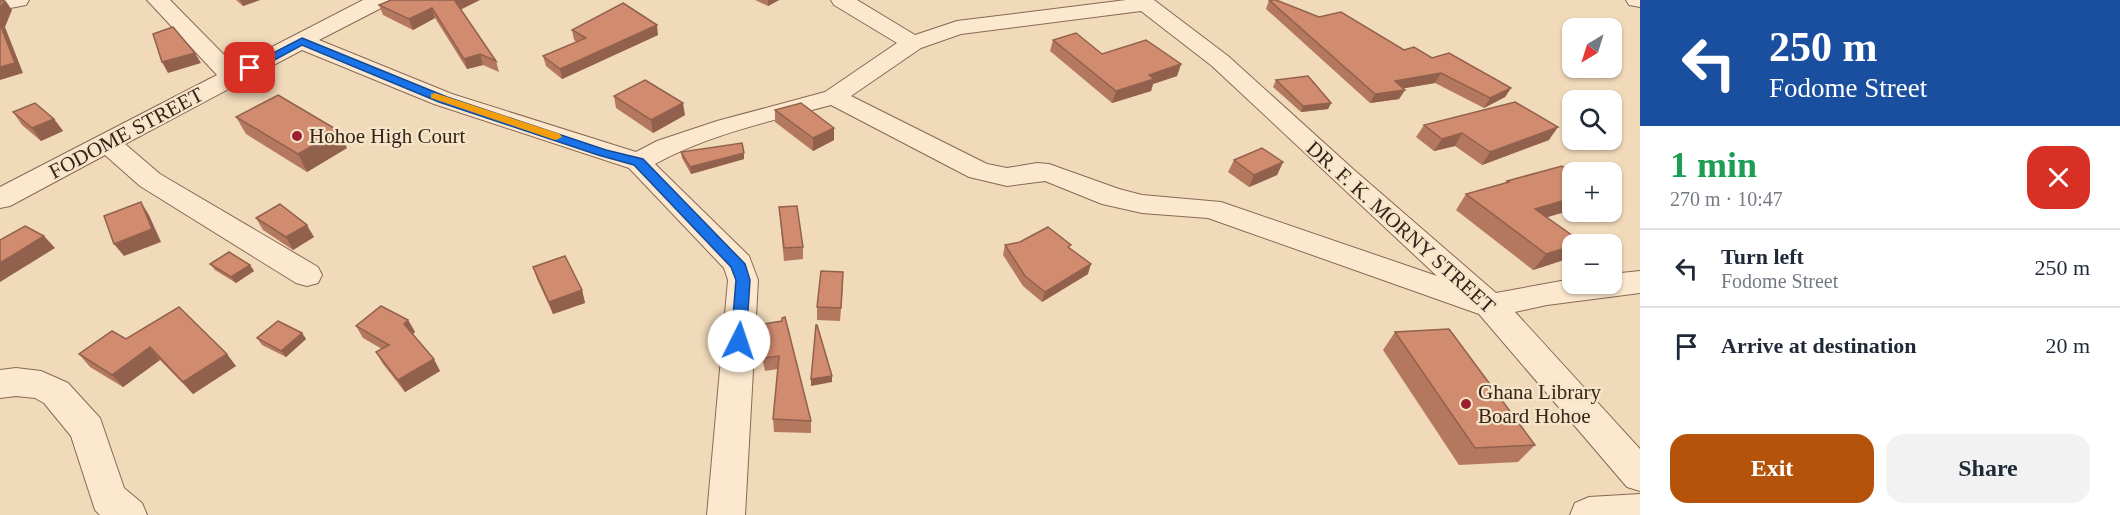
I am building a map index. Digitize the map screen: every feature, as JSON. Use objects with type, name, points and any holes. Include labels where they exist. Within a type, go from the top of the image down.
[{"type":"street","points":[[0,4],[18,0]]},
{"type":"street","points":[[158,0],[232,78]]},
{"type":"street","name":"FODOME STREET","points":[[0,199],[379,0]]},
{"type":"street","points":[[842,0],[913,43]]},
{"type":"street","points":[[638,162],[666,147],[726,126],[834,97],[913,43],[957,28],[1142,2]]},
{"type":"street","name":"DR. F. K. MORNY STREET","points":[[1142,2],[1220,61],[1343,176],[1490,306],[1640,475]]},
{"type":"street","points":[[302,41],[443,99],[638,162],[738,264],[743,280],[726,515]]},
{"type":"street","points":[[834,97],[979,171],[1007,177],[1037,172],[1049,173],[1112,197],[1142,204],[1211,209],[1490,306],[1547,294],[1640,282]]},
{"type":"street","points":[[108,143],[150,180],[308,275]]},
{"type":"street","points":[[0,384],[16,382],[41,385],[56,393],[87,429],[108,498],[128,515]]},
{"type":"street","points":[[1589,515],[1640,511]]},
{"type":"building","points":[[391,0],[456,0],[496,61],[480,54],[464,59],[432,8],[409,19],[379,5]]},
{"type":"building","points":[[1269,0],[1276,0],[1319,17],[1341,12],[1404,50],[1414,47],[1432,58],[1449,53],[1511,88],[1490,98],[1441,73],[1395,81],[1405,90],[1375,94]]},
{"type":"building","points":[[623,3],[657,25],[560,69],[543,56],[586,38],[572,30]]},
{"type":"building","points":[[0,24],[15,63],[0,67]]},
{"type":"building","points":[[173,27],[195,53],[162,62],[153,34]]},
{"type":"building","points":[[1076,33],[1102,54],[1146,40],[1181,64],[1149,75],[1154,79],[1116,91],[1053,40]]},
{"type":"building","points":[[1308,76],[1331,103],[1303,106],[1276,80]]},
{"type":"building","points":[[645,80],[683,103],[651,120],[614,96]]},
{"type":"building","points":[[278,95],[339,131],[298,154],[236,117]]},
{"type":"building","points":[[1515,102],[1558,127],[1490,152],[1462,133],[1442,139],[1424,125]]},
{"type":"building","points":[[35,103],[54,119],[32,128],[13,112]]},
{"type":"building","points":[[801,103],[834,128],[813,138],[775,110]]},
{"type":"building","points":[[742,143],[744,153],[690,167],[681,152]]},
{"type":"building","points":[[1262,148],[1283,162],[1254,175],[1234,160]]},
{"type":"building","points":[[1562,166],[1562,201],[1535,209],[1570,234],[1562,234],[1562,249],[1546,254],[1466,194],[1509,182],[1507,181]]},
{"type":"building","points":[[141,202],[152,229],[114,244],[104,216]]},
{"type":"building","points":[[280,204],[307,225],[286,237],[256,218]]},
{"type":"building","points":[[797,206],[803,247],[784,248],[779,207]]},
{"type":"building","points":[[25,226],[44,236],[0,263],[0,240]]},
{"type":"building","points":[[1048,227],[1071,245],[1068,247],[1091,264],[1045,292],[1025,276],[1005,245],[1020,242]]},
{"type":"building","points":[[229,252],[250,265],[231,277],[210,264]]},
{"type":"building","points":[[565,256],[582,290],[549,302],[533,267]]},
{"type":"building","points":[[821,271],[843,272],[841,308],[817,307]]},
{"type":"building","points":[[381,306],[408,320],[404,324],[434,359],[398,380],[376,352],[389,345],[356,326]]},
{"type":"building","points":[[179,307],[227,354],[183,382],[150,347],[112,375],[79,354],[112,331],[126,339]]},
{"type":"building","points":[[785,317],[811,421],[773,419],[779,356],[764,358],[757,325],[782,321]]},
{"type":"building","points":[[278,321],[302,333],[281,351],[257,338]]},
{"type":"building","points":[[816,325],[832,376],[811,379]]},
{"type":"building","points":[[1449,329],[1535,445],[1475,448],[1395,332]]},
{"type":"slow traffic","points":[[435,96],[556,137]]},
{"type":"place","name":"Hohoe High Court","points":[[297,136]]},
{"type":"place","name":"Ghana Library Board Hohoe","points":[[1466,404]]},
{"type":"route","points":[[250,68],[302,41],[443,99],[638,162],[738,264],[743,280],[739,341]]}]
